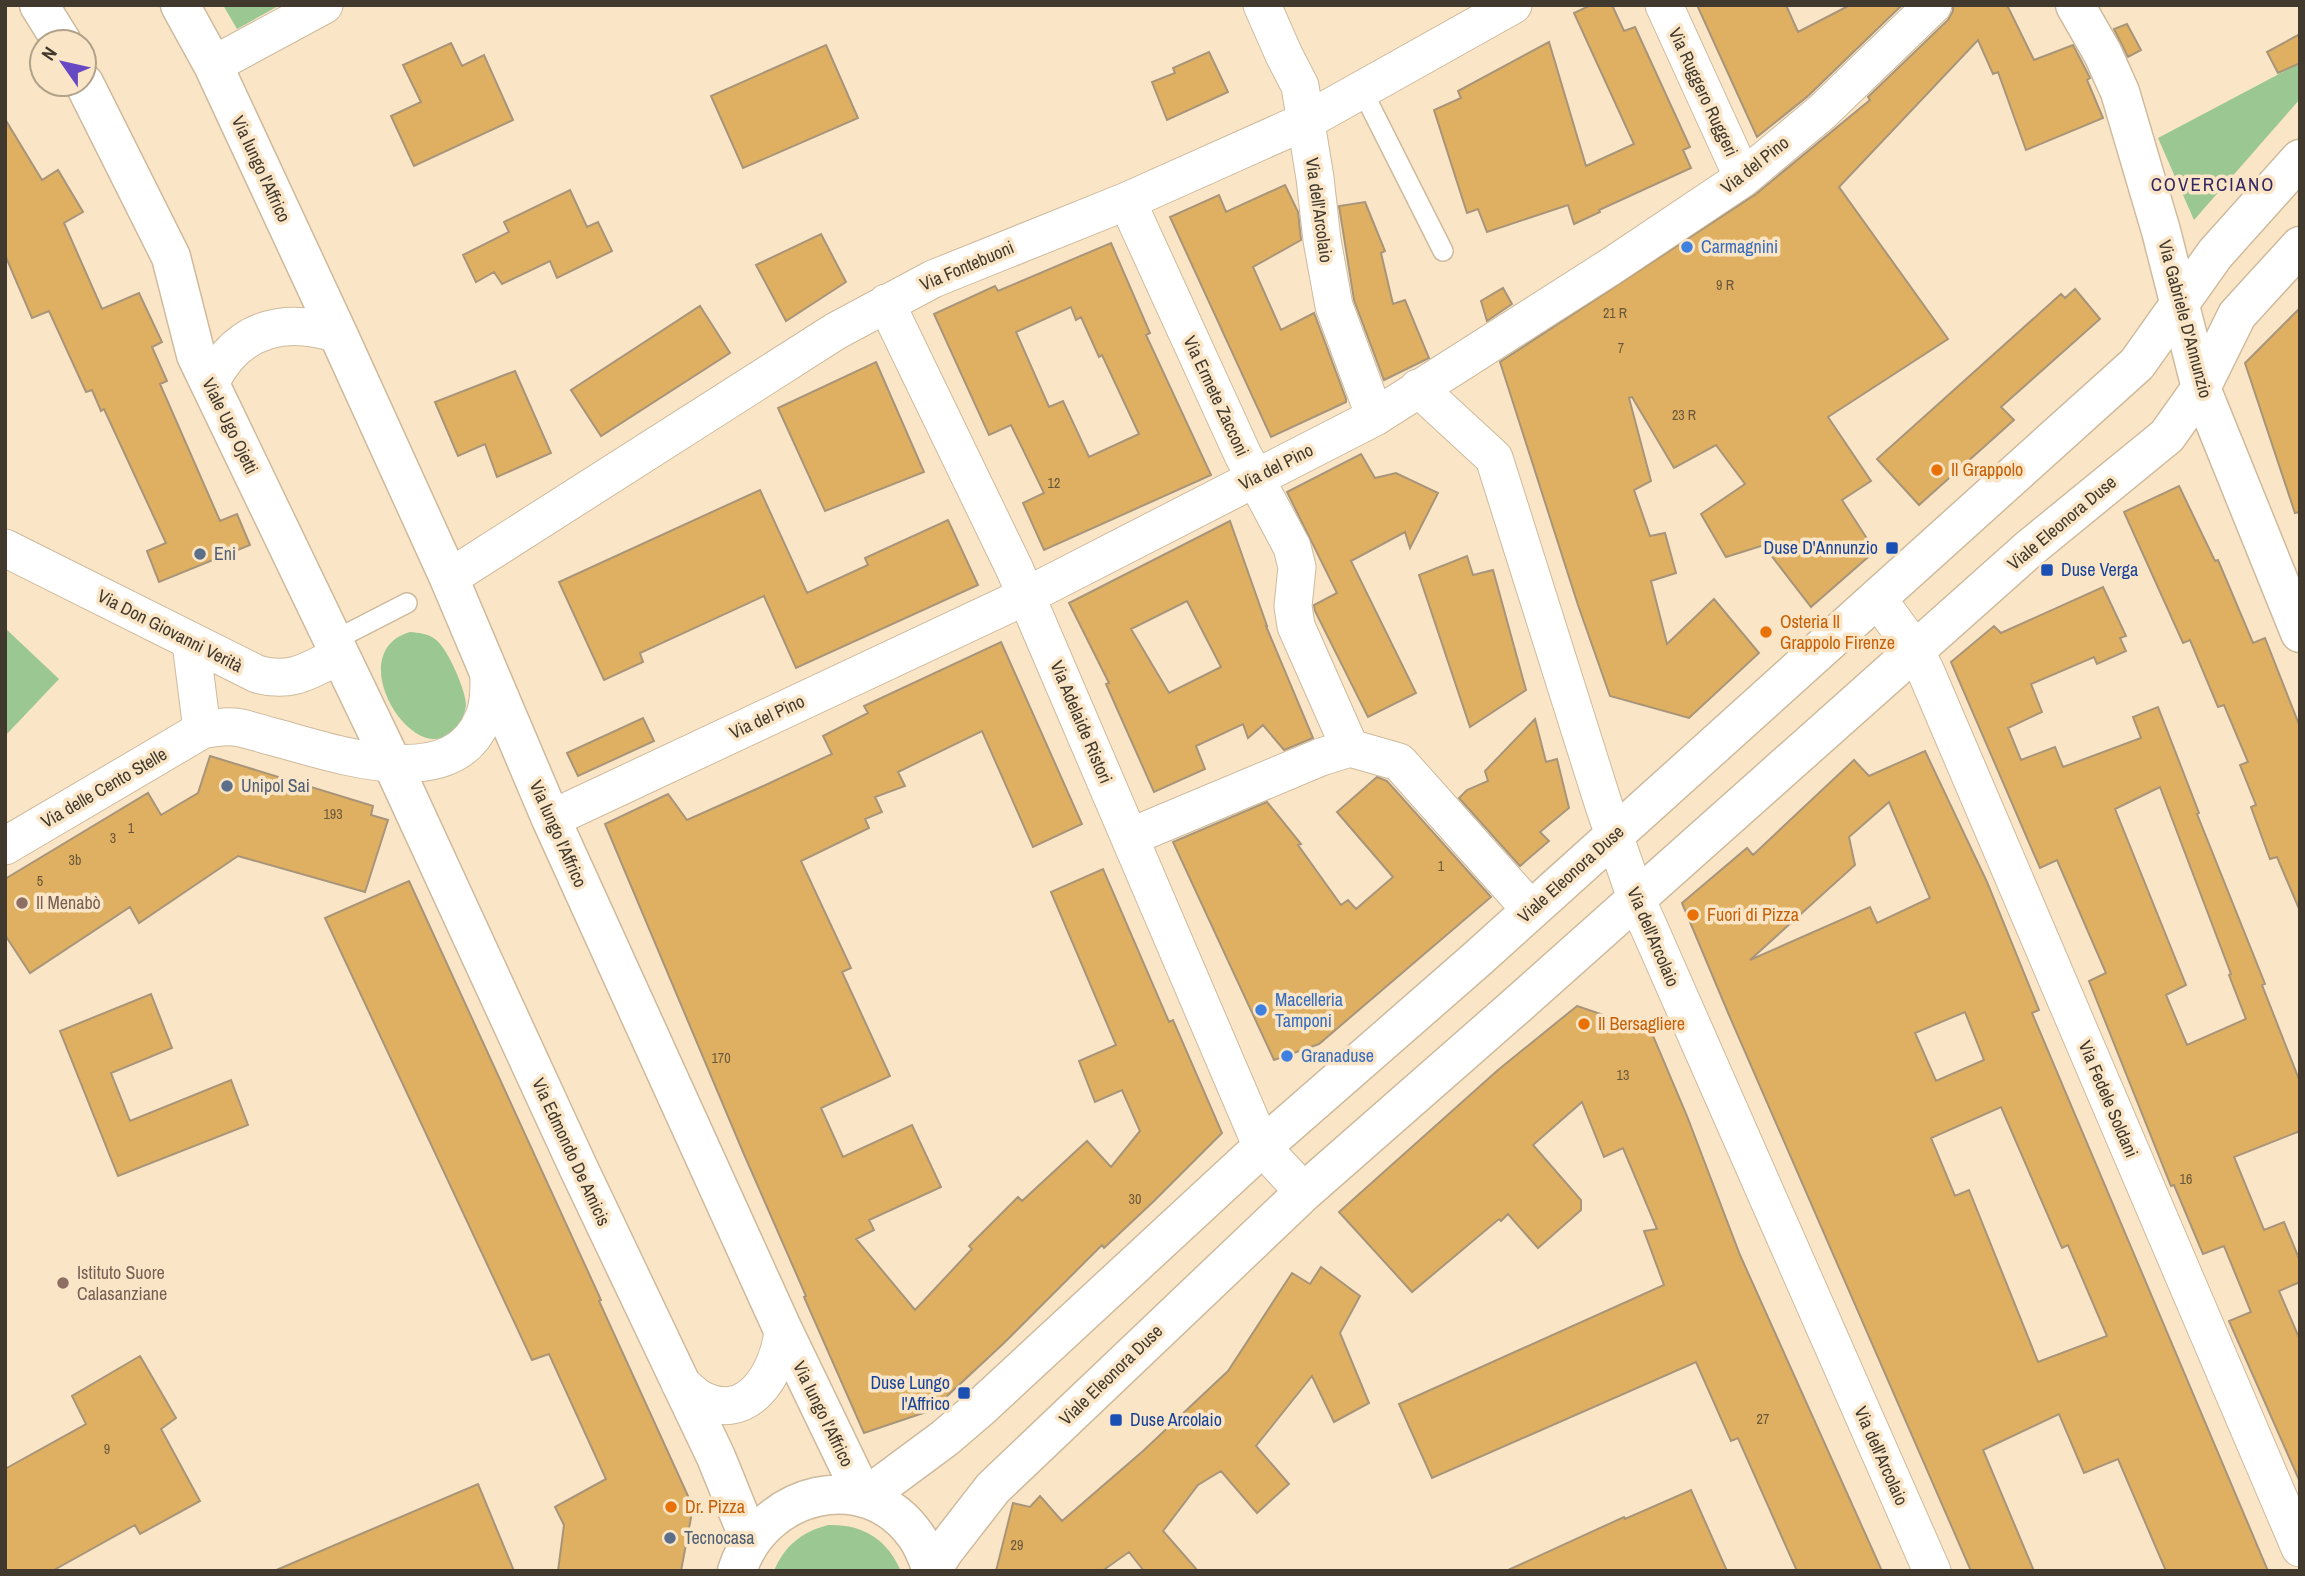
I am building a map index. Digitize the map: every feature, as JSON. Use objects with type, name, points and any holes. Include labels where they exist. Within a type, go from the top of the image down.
[{"type":"main road","points":[[39,5],[53,28]]},
{"type":"main road","name":"Via lungo l'Affrico","points":[[180,5],[213,65],[338,334],[449,578],[551,819],[783,1331],[864,1499]]},
{"type":"main road","name":"Via Gabriele D'Annunzio","points":[[2075,5],[2103,54],[2120,92],[2161,231],[2201,388],[2300,633]]},
{"type":"main road","name":"Viale Ugo Ojetti","points":[[92,98],[171,257],[196,355],[392,763]]},
{"type":"main road","name":"Viale Eleonora Duse","points":[[864,1499],[980,1408],[1262,1147],[1531,910],[2137,364],[2214,254],[2300,159]]},
{"type":"main road","name":"Viale Eleonora Duse","points":[[932,1570],[993,1488],[1304,1192],[1516,1007],[2030,548],[2167,436],[2201,388],[2237,315],[2300,246]]},
{"type":"main road","name":"Via Edmondo De Amicis","points":[[392,763],[716,1457],[744,1556]]},
{"type":"main road","name":"Via lungo l'Affrico","points":[[744,1556],[763,1525],[780,1511],[800,1501],[837,1494],[864,1499],[892,1512],[908,1526],[924,1549],[932,1570]]},
{"type":"street","points":[[213,65],[324,5]]},
{"type":"street","name":"Via dell'Arcolaio","points":[[1262,5],[1300,86],[1334,306],[1375,417]]},
{"type":"street","name":"Via Fontebuoni","points":[[449,578],[836,331],[886,303],[933,279],[1127,201],[1306,121],[1513,5]]},
{"type":"street","name":"Via Ruggero Ruggeri","points":[[1664,5],[1743,178]]},
{"type":"street","name":"Via del Pino","points":[[551,819],[1026,596],[1375,417],[1610,267],[1743,178],[1822,112],[1933,5]]},
{"type":"street","name":"Via Ermete Zacconi","points":[[1127,201],[1255,477],[1295,556],[1297,567],[1293,606],[1296,626],[1350,748]]},
{"type":"street","name":"Via Adelaide Ristori","points":[[886,303],[1026,596],[1262,1147]]},
{"type":"street","points":[[211,386],[221,364],[234,349],[261,332],[274,327],[299,325],[338,334]]},
{"type":"street","name":"Via dell'Arcolaio","points":[[1418,388],[1494,457],[1636,898],[1931,1571]]},
{"type":"street","name":"Via Don Giovanni Verità","points":[[5,548],[191,643],[273,679],[295,676],[336,648]]},
{"type":"street","points":[[1877,598],[1914,650]]},
{"type":"street","points":[[191,643],[202,730]]},
{"type":"street","name":"Via Fedele Soldani","points":[[1914,650],[1926,672],[2300,1548]]},
{"type":"street","points":[[392,763],[438,760],[460,750],[476,734],[484,718],[489,677]]},
{"type":"street","name":"Via delle Cento Stelle","points":[[5,846],[202,730],[234,727],[362,759],[392,763]]},
{"type":"street","points":[[1130,837],[1321,757],[1350,748],[1399,762],[1531,910]]},
{"type":"street","points":[[1262,1147],[1304,1192]]},
{"type":"street","name":"Via lungo l'Affrico","points":[[680,1383],[699,1398],[716,1404],[733,1404],[753,1397],[775,1367],[781,1350],[783,1331]]},
{"type":"lane","points":[[1362,90],[1443,251]]},
{"type":"lane","points":[[336,648],[407,603]]},
{"type":"green space","points":[[223,5],[280,5],[237,29]]},
{"type":"green space","points":[[2300,63],[2300,99],[2194,220],[2158,138]]},
{"type":"green space","points":[[5,628],[59,679],[6,735],[5,734]]},
{"type":"green space","points":[[410,632],[429,636],[440,644],[463,689],[466,705],[463,716],[458,725],[442,738],[424,737],[407,726],[392,707],[383,685],[381,663],[390,644]]},
{"type":"green space","points":[[828,1525],[852,1527],[872,1536],[889,1550],[901,1571],[774,1571],[783,1554],[795,1541],[810,1531]]},
{"type":"building","points":[[1591,5],[1612,5],[1624,31],[1635,27],[1690,147],[1683,150],[1691,168],[1574,224],[1568,205],[1487,232],[1478,209],[1467,213],[1434,110],[1461,98],[1458,91],[1549,42],[1586,166],[1634,144],[1574,13]]},
{"type":"building","points":[[1697,5],[1786,5],[1798,32],[1850,5],[1902,5],[1808,96],[1757,137]]},
{"type":"building","points":[[1953,5],[2007,5],[2034,60],[2073,45],[2090,78],[2087,80],[2103,118],[2026,150],[1998,72],[1993,74],[1978,40],[1839,187],[1948,339],[1828,417],[1871,481],[1842,500],[1875,551],[1811,607],[1767,550],[1777,541],[1726,557],[1701,514],[1745,484],[1716,445],[1674,468],[1632,397],[1629,398],[1651,481],[1634,490],[1650,536],[1665,533],[1676,573],[1651,581],[1667,644],[1714,599],[1759,653],[1689,718],[1610,696],[1500,362],[1756,194],[1870,100],[1868,97],[1948,20]]},
{"type":"building","points":[[2127,24],[2141,50],[2128,57],[2114,29]]},
{"type":"building","points":[[2300,34],[2300,63],[2278,73],[2267,52]]},
{"type":"building","points":[[451,43],[462,66],[484,55],[513,120],[414,166],[391,116],[421,102],[403,65]]},
{"type":"building","points":[[826,45],[858,118],[743,168],[711,96]]},
{"type":"building","points":[[1209,52],[1228,92],[1167,120],[1152,82],[1175,73],[1173,68]]},
{"type":"building","points":[[5,119],[42,180],[58,170],[83,212],[64,223],[102,309],[139,293],[162,342],[152,347],[167,381],[160,384],[220,521],[237,514],[250,545],[159,582],[147,551],[166,543],[104,409],[101,411],[92,390],[86,392],[49,311],[32,318],[5,255]]},
{"type":"building","points":[[1285,185],[1298,212],[1301,240],[1253,267],[1281,330],[1314,313],[1346,402],[1271,437],[1170,217],[1219,195],[1226,212]]},
{"type":"building","points":[[570,190],[587,227],[598,222],[612,251],[557,278],[550,261],[502,284],[494,272],[476,282],[463,255],[509,232],[504,222]]},
{"type":"building","points":[[1365,202],[1385,251],[1381,253],[1393,304],[1405,300],[1429,358],[1384,380],[1354,300],[1339,206]]},
{"type":"building","points":[[821,234],[846,282],[786,321],[756,265]]},
{"type":"building","points":[[1111,243],[1150,333],[1146,335],[1211,475],[1044,550],[1023,503],[1044,493],[1011,425],[989,435],[934,314],[995,286],[998,291]],"holes":[[[1071,307],[1076,320],[1081,317],[1139,434],[1089,457],[1063,401],[1049,407],[1016,332]]]},
{"type":"building","points":[[1503,288],[1512,304],[1487,321],[1481,301]]},
{"type":"building","points":[[2075,289],[2100,319],[2001,407],[2014,420],[1919,505],[1877,459],[2061,294],[2065,298]]},
{"type":"building","points":[[700,306],[730,353],[601,436],[571,390]]},
{"type":"building","points":[[2300,308],[2300,512],[2295,513],[2245,363]]},
{"type":"building","points":[[876,362],[924,472],[825,511],[778,408]]},
{"type":"building","points":[[515,371],[551,453],[497,477],[485,444],[458,456],[435,402]]},
{"type":"building","points":[[1361,454],[1375,478],[1396,473],[1438,493],[1410,548],[1405,532],[1351,561],[1416,693],[1368,717],[1315,611],[1314,605],[1337,593],[1287,492]]},
{"type":"building","points":[[2179,486],[2215,561],[2218,560],[2253,643],[2265,638],[2300,727],[2300,911],[2277,857],[2270,859],[2251,807],[2256,805],[2240,765],[2248,762],[2224,705],[2218,707],[2190,640],[2183,643],[2124,512]]},
{"type":"building","points":[[760,490],[807,593],[868,565],[865,558],[948,520],[978,585],[796,668],[764,596],[640,653],[643,662],[604,680],[559,582]]},
{"type":"building","points":[[1230,521],[1266,626],[1313,738],[1284,750],[1263,725],[1248,738],[1243,724],[1196,746],[1205,769],[1154,792],[1106,684],[1109,683],[1069,603]],"holes":[[[1187,601],[1221,667],[1169,693],[1131,629]]]},
{"type":"building","points":[[1467,556],[1473,575],[1493,570],[1526,690],[1470,727],[1419,575]]},
{"type":"building","points":[[2103,587],[2126,636],[2120,638],[2126,651],[2097,664],[2094,657],[2031,684],[2042,712],[2008,728],[2021,760],[2055,747],[2063,767],[2141,738],[2133,717],[2158,707],[2300,1082],[2300,1131],[2234,1157],[2264,1230],[2284,1222],[2300,1261],[2300,1282],[2279,1291],[2300,1340],[2300,1482],[2229,1321],[2251,1312],[2224,1246],[2203,1254],[2174,1185],[2171,1186],[2089,981],[2106,973],[2057,860],[2040,868],[1951,662],[1994,626],[2001,633]],"holes":[[[2160,787],[2231,974],[2229,975],[2246,1019],[2187,1045],[2166,995],[2186,985],[2115,809]]]},
{"type":"building","points":[[1001,642],[1082,824],[1033,847],[982,731],[898,772],[905,786],[875,797],[882,812],[865,819],[869,828],[801,861],[851,968],[842,972],[890,1076],[821,1108],[843,1157],[912,1125],[941,1187],[869,1220],[874,1230],[856,1239],[915,1310],[972,1249],[969,1246],[1018,1197],[1022,1201],[1087,1141],[1111,1167],[1140,1131],[1122,1090],[1095,1102],[1079,1061],[1116,1045],[1051,892],[1103,869],[1169,1022],[1173,1020],[1222,1133],[1154,1201],[1104,1248],[1102,1245],[932,1410],[864,1433],[605,824],[668,794],[687,820],[761,787],[832,754],[823,736],[868,713],[864,706]]},
{"type":"building","points":[[643,718],[654,741],[578,776],[567,753]]},
{"type":"building","points":[[1535,719],[1546,762],[1557,759],[1569,808],[1540,832],[1549,841],[1520,866],[1459,798],[1467,790],[1488,781],[1485,771]]},
{"type":"building","points":[[1925,751],[1987,882],[2039,1010],[2032,1013],[2268,1571],[2166,1571],[2118,1459],[2084,1473],[2059,1414],[1983,1450],[2034,1571],[1971,1571],[1682,903],[1747,848],[1753,855],[1854,760],[1869,776]],"holes":[[[1889,802],[1930,898],[1877,923],[1870,907],[1750,960],[1855,865],[1849,837]],[[1965,1012],[1984,1060],[1936,1081],[1915,1033]],[[2001,1107],[2062,1248],[2068,1245],[2107,1336],[2038,1362],[1969,1190],[1955,1196],[1931,1138]]]},
{"type":"building","points":[[210,756],[373,806],[371,815],[388,820],[365,892],[238,856],[139,923],[130,907],[30,973],[5,935],[5,879],[148,793],[161,815],[198,793]]},
{"type":"building","points":[[1377,777],[1387,781],[1491,897],[1319,1044],[1274,1060],[1173,842],[1267,802],[1301,844],[1298,845],[1341,905],[1348,900],[1356,909],[1393,877],[1337,812]]},
{"type":"building","points":[[409,881],[693,1507],[681,1571],[558,1571],[564,1525],[555,1507],[606,1479],[549,1354],[532,1360],[325,918]]},
{"type":"building","points":[[151,994],[172,1048],[111,1073],[130,1121],[231,1080],[248,1125],[118,1176],[60,1031]]},
{"type":"building","points":[[1577,1006],[1651,1031],[1740,1255],[1882,1571],[1797,1571],[1738,1438],[1731,1441],[1696,1362],[1432,1478],[1399,1404],[1664,1285],[1644,1231],[1657,1229],[1623,1148],[1604,1157],[1582,1102],[1533,1145],[1581,1200],[1581,1210],[1538,1248],[1508,1214],[1412,1292],[1339,1212],[1498,1070]]},
{"type":"building","points":[[1321,1267],[1360,1296],[1340,1333],[1369,1403],[1334,1422],[1312,1376],[1256,1446],[1289,1484],[1257,1513],[1221,1471],[1198,1485],[1163,1531],[1198,1571],[1144,1571],[1129,1552],[1102,1571],[996,1571],[1013,1503],[1030,1507],[1040,1496],[1062,1521],[1143,1451],[1228,1371],[1292,1273],[1310,1284]]},
{"type":"building","points":[[140,1356],[176,1418],[161,1429],[200,1501],[140,1534],[135,1525],[52,1571],[5,1571],[5,1469],[86,1424],[72,1396]]},
{"type":"building","points":[[478,1484],[514,1571],[274,1571]]},
{"type":"building","points":[[1691,1490],[1727,1571],[1506,1571],[1624,1517],[1625,1519]]},
{"type":"place","name":"Carmagnini","points":[[1687,247]]},
{"type":"place","name":"Il Grappolo","points":[[1937,470]]},
{"type":"place","name":"Duse D'Annunzio","points":[[1892,548]]},
{"type":"place","name":"Eni","points":[[200,554]]},
{"type":"place","name":"Duse Verga","points":[[2047,570]]},
{"type":"place","name":"Osteria Il Grappolo Firenze","points":[[1766,632]]},
{"type":"place","name":"Unipol Sai","points":[[227,786]]},
{"type":"place","name":"Il Menabò","points":[[22,903]]},
{"type":"place","name":"Fuori di Pizza","points":[[1693,915]]},
{"type":"place","name":"Macelleria Tamponi","points":[[1261,1010]]},
{"type":"place","name":"Il Bersagliere","points":[[1584,1024]]},
{"type":"place","name":"Granaduse","points":[[1287,1056]]},
{"type":"place","name":"Istituto Suore Calasanziane","points":[[63,1283]]},
{"type":"place","name":"Duse Lungo l'Affrico","points":[[964,1393]]},
{"type":"place","name":"Duse Arcolaio","points":[[1116,1420]]},
{"type":"place","name":"Dr. Pizza","points":[[671,1507]]},
{"type":"place","name":"Tecnocasa","points":[[670,1538]]},
{"type":"district","name":"COVERCIANO","points":[[2213,184]]}]
